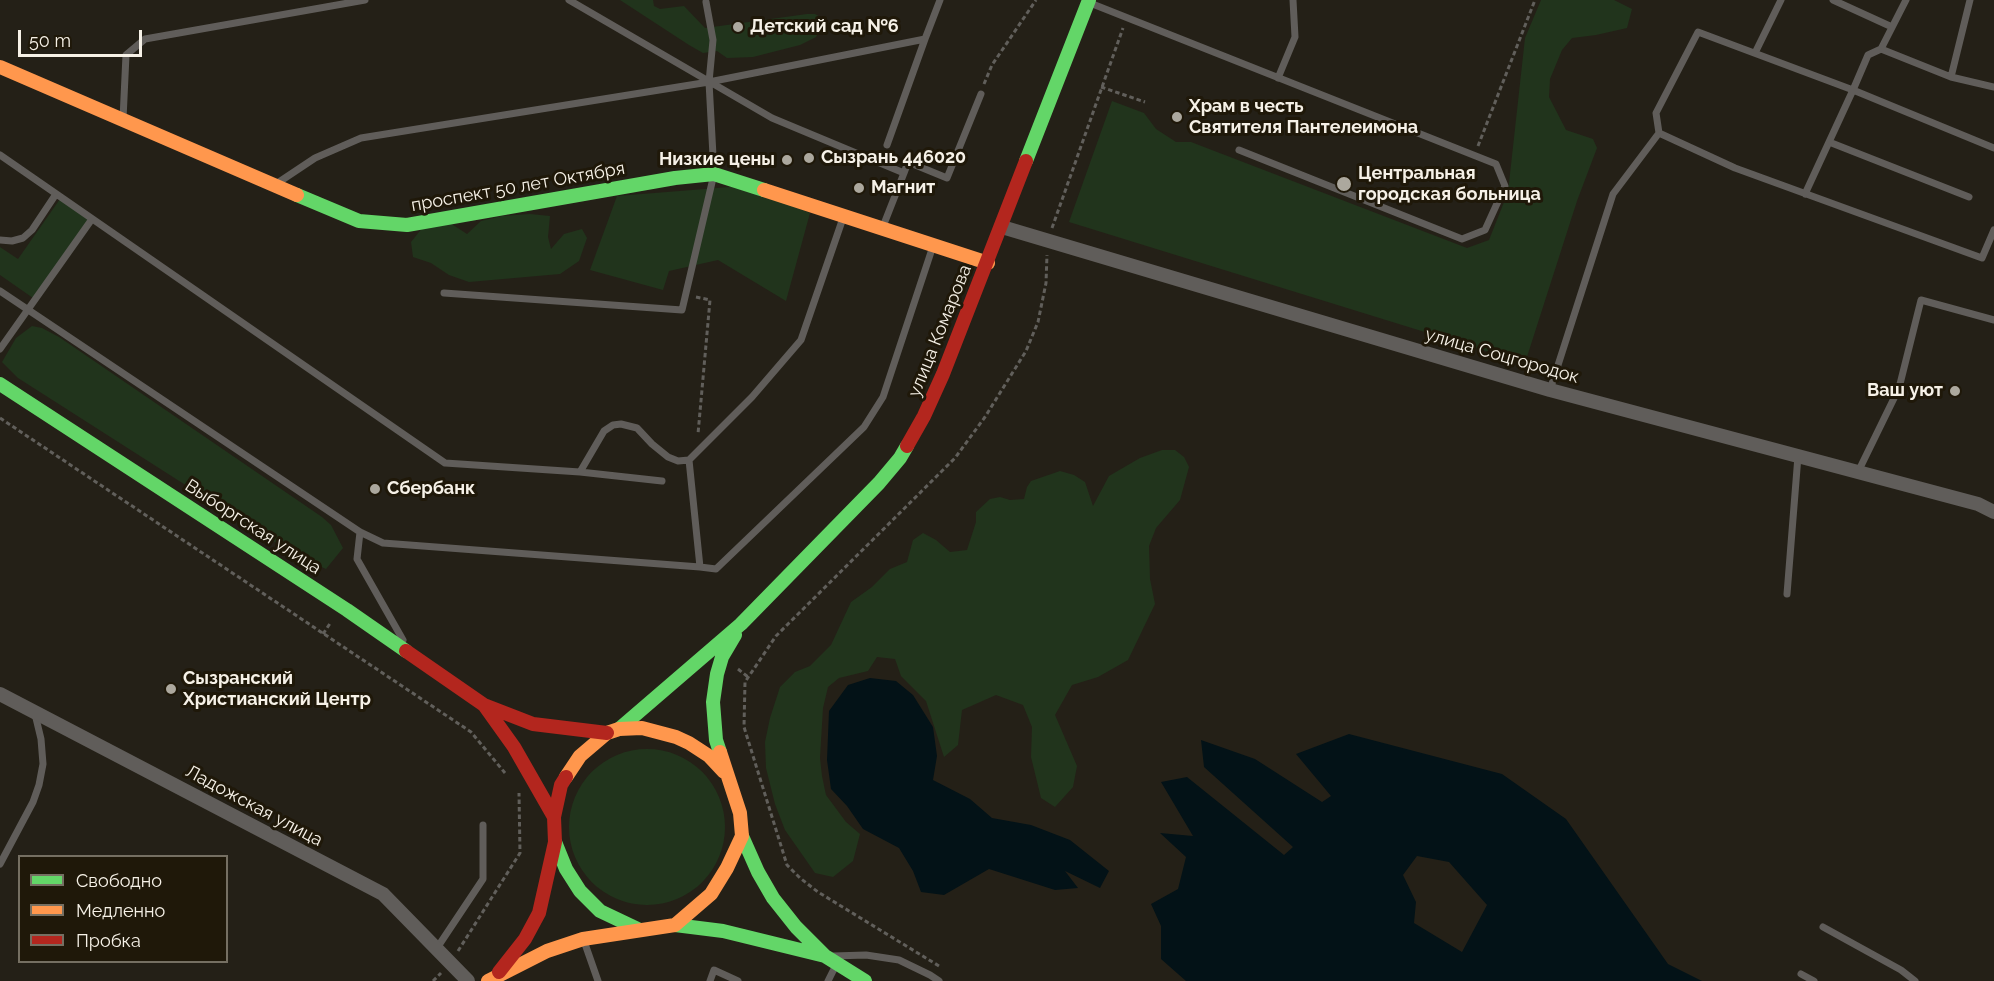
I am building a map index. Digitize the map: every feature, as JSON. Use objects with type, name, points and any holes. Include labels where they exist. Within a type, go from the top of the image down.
[{"type":"main road","name":"улица Комарова","points":[[741,624],[857,506],[900,458],[924,416],[988,263],[1088,1]]},
{"type":"main road","name":"проспект 50 лет Октября","points":[[0,67],[359,221],[407,225],[675,178],[714,174],[843,218],[988,263]]},
{"type":"main road","name":"Выборгская улица","points":[[0,384],[346,610],[484,705]]},
{"type":"main road","points":[[492,978],[525,939],[538,913],[547,884],[555,842],[554,817],[561,785],[580,756],[666,690],[741,624]]},
{"type":"main road","points":[[741,624],[722,657],[713,702],[716,740],[734,789],[740,813],[742,836],[773,898],[796,927],[831,960],[865,981]]},
{"type":"main road","points":[[484,705],[533,724],[613,731],[642,728],[676,736],[710,756],[727,775]]},
{"type":"main road","points":[[484,705],[514,747],[554,817]]},
{"type":"main road","points":[[675,925],[711,894],[727,868],[742,836]]},
{"type":"main road","points":[[555,842],[566,870],[580,891],[600,910],[640,930]]},
{"type":"main road","points":[[492,978],[547,951],[583,939],[675,925],[723,931],[766,940],[831,960]]},
{"type":"street","name":"улица Соцгородок","points":[[1002,227],[1550,390],[1978,504],[1994,512]]},
{"type":"street","name":"Ладожская улица","points":[[0,694],[383,894],[452,962],[468,981]]},
{"type":"lane","points":[[123,121],[126,55],[145,39],[365,0]]},
{"type":"lane","points":[[569,0],[772,118],[904,173]]},
{"type":"lane","points":[[887,145],[940,0]]},
{"type":"lane","points":[[1278,78],[1295,37],[1293,0]]},
{"type":"lane","points":[[1755,53],[1781,0]]},
{"type":"lane","points":[[1833,0],[1892,27]]},
{"type":"lane","points":[[1805,194],[1868,55],[1881,49],[1906,0]]},
{"type":"lane","points":[[1951,77],[1970,0]]},
{"type":"lane","points":[[1088,1],[1496,164],[1505,186],[1485,230],[1462,239],[1239,150]]},
{"type":"lane","points":[[444,292],[682,310],[714,174],[709,82],[713,40],[706,2]]},
{"type":"lane","points":[[1550,390],[1613,194],[1659,133],[1656,113],[1698,32],[1854,90],[1994,148]]},
{"type":"lane","points":[[275,185],[315,158],[361,138],[709,82],[925,39]]},
{"type":"lane","points":[[1881,49],[1951,77],[1994,87]]},
{"type":"lane","points":[[882,229],[909,162],[947,178],[981,94]]},
{"type":"lane","points":[[1659,133],[1735,168],[1982,258],[1994,230]]},
{"type":"lane","points":[[1829,142],[1969,197]]},
{"type":"lane","points":[[0,155],[445,463],[580,472],[662,481]]},
{"type":"lane","points":[[0,240],[12,241],[23,238],[32,230],[56,194]]},
{"type":"lane","points":[[580,472],[604,431],[613,425],[621,424],[637,428],[652,444],[668,456],[678,461],[688,460],[752,397],[801,340],[843,218]]},
{"type":"lane","points":[[0,349],[92,219]]},
{"type":"lane","points":[[0,291],[360,532],[383,543],[716,569],[864,427],[883,397],[933,246]]},
{"type":"lane","points":[[1858,472],[1899,388],[1921,300],[1994,320]]},
{"type":"lane","points":[[1787,594],[1798,456]]},
{"type":"lane","points":[[688,460],[700,567]]},
{"type":"lane","points":[[1978,504],[1994,503]]},
{"type":"lane","points":[[360,532],[357,559],[413,658]]},
{"type":"lane","points":[[0,864],[33,802],[39,785],[43,764],[41,739],[34,712]]},
{"type":"lane","points":[[437,948],[483,879],[483,825]]},
{"type":"lane","points":[[1823,927],[1901,970],[1915,981]]},
{"type":"lane","points":[[583,939],[598,981]]},
{"type":"lane","points":[[828,981],[831,960],[866,955],[899,960],[939,981]]},
{"type":"lane","points":[[710,981],[714,970],[738,981]]},
{"type":"lane","points":[[1801,974],[1814,981]]},
{"type":"path","points":[[981,94],[992,65],[1036,0]]},
{"type":"path","points":[[1474,155],[1535,0]]},
{"type":"path","points":[[941,969],[935,962],[818,892],[787,865],[744,727],[745,682],[776,636],[955,458],[1026,351],[1038,322],[1046,283],[1047,240],[1127,17]]},
{"type":"path","points":[[1101,87],[1145,102]]},
{"type":"path","points":[[686,295],[710,300],[696,452]]},
{"type":"path","points":[[0,418],[471,732],[507,775]]},
{"type":"path","points":[[433,981],[452,962],[520,853],[519,790]]},
{"type":"green space","points":[[620,0],[653,0],[654,6],[660,9],[684,6],[705,28],[815,14],[820,17],[821,28],[816,37],[800,45],[753,57],[727,58],[717,51],[703,53]]},
{"type":"green space","points":[[1541,0],[1614,0],[1632,9],[1627,28],[1572,38],[1562,50],[1550,79],[1549,97],[1566,130],[1593,139],[1597,148],[1577,201],[1525,363],[1069,222],[1112,101],[1144,113],[1156,129],[1176,142],[1191,142],[1467,248],[1489,240],[1508,192],[1525,38]]},
{"type":"green space","points":[[742,186],[810,213],[786,301],[718,260],[669,271],[663,290],[590,270],[617,196]]},
{"type":"green space","points":[[60,199],[89,219],[33,298],[0,275],[0,247],[18,259]]},
{"type":"green space","points":[[530,214],[550,216],[548,237],[551,249],[564,234],[582,229],[587,238],[579,261],[560,274],[469,282],[449,275],[431,263],[413,257],[411,242],[423,227],[450,223],[467,234],[481,221],[502,216]]},
{"type":"green space","points":[[32,326],[42,328],[59,337],[322,517],[331,525],[343,548],[326,569],[295,555],[18,378],[2,362],[16,338]]},
{"type":"green space","points":[[1162,450],[1175,450],[1184,457],[1189,467],[1180,500],[1156,528],[1149,546],[1150,579],[1155,604],[1128,660],[1098,677],[1072,685],[1055,715],[1077,766],[1073,787],[1055,807],[1041,798],[1031,757],[1032,727],[1023,705],[996,695],[962,710],[958,745],[944,757],[926,701],[901,676],[895,659],[877,657],[868,671],[839,678],[828,687],[823,708],[820,758],[826,795],[846,822],[860,834],[853,861],[833,877],[815,873],[785,830],[775,804],[766,768],[765,742],[780,687],[795,672],[810,666],[831,645],[851,602],[872,587],[890,569],[907,562],[913,540],[923,533],[950,552],[967,550],[976,522],[976,512],[990,499],[1000,497],[1010,500],[1024,499],[1031,481],[1060,471],[1074,475],[1085,482],[1093,506],[1109,476],[1140,458]]},
{"type":"green space","points":[[647,749],[677,755],[702,772],[719,797],[725,827],[719,857],[702,882],[677,899],[647,905],[617,899],[592,882],[575,857],[569,827],[575,797],[592,772],[617,755]]},
{"type":"shaded area","points":[[870,678],[896,681],[913,695],[933,727],[937,756],[933,780],[970,799],[992,818],[1031,825],[1070,840],[1109,871],[1100,888],[1065,871],[1078,888],[1055,890],[989,869],[944,895],[921,892],[913,871],[899,848],[863,829],[847,806],[831,789],[827,760],[829,711],[848,685]]},
{"type":"shaded area","points":[[1349,734],[1502,774],[1566,819],[1668,964],[1702,981],[1186,981],[1161,959],[1161,926],[1151,904],[1178,889],[1186,857],[1160,833],[1193,836],[1161,782],[1187,777],[1284,855],[1293,847],[1204,767],[1201,740],[1255,759],[1322,802],[1331,796],[1296,754]],"holes":[[[1417,856],[1449,862],[1487,905],[1462,952],[1414,923],[1416,902],[1403,875]]]},
{"type":"traffic: fast","points":[[1026,161],[1089,0]]},
{"type":"traffic: fast","points":[[297,195],[359,221],[407,225],[675,178],[714,174],[764,190]]},
{"type":"traffic: fast","points":[[0,384],[347,610],[406,651]]},
{"type":"traffic: fast","points":[[619,729],[741,624],[879,483],[907,446]]},
{"type":"traffic: fast","points":[[720,752],[716,740],[713,702],[722,657],[735,635]]},
{"type":"traffic: fast","points":[[742,836],[773,898],[796,927],[824,955]]},
{"type":"traffic: fast","points":[[555,842],[566,869],[580,891],[600,911],[640,930]]},
{"type":"traffic: fast","points":[[675,925],[723,931],[825,956],[865,981]]},
{"type":"traffic: slow","points":[[0,67],[297,195]]},
{"type":"traffic: slow","points":[[764,190],[988,263]]},
{"type":"traffic: slow","points":[[566,777],[580,756],[607,733],[619,729],[642,728],[689,743],[709,756],[724,772]]},
{"type":"traffic: slow","points":[[488,981],[547,951],[583,939],[675,925],[711,894],[727,868],[742,836],[740,813],[720,752]]},
{"type":"traffic: jam","points":[[907,446],[943,374],[1026,161]]},
{"type":"traffic: jam","points":[[406,651],[484,705],[533,724],[607,733]]},
{"type":"traffic: jam","points":[[484,705],[514,747],[554,817]]},
{"type":"traffic: jam","points":[[499,972],[525,939],[539,913],[555,842],[554,817],[561,785],[566,777]]},
{"type":"place","name":"Детский сад №6","points":[[738,27]]},
{"type":"place","name":"Храм в честь Святителя Пантелеимона","points":[[1177,117]]},
{"type":"place","name":"Сызрань 446020","points":[[809,158]]},
{"type":"place","name":"Низкие цены","points":[[787,160]]},
{"type":"place","name":"Центральная городская больница","points":[[1344,184]]},
{"type":"place","name":"Магнит","points":[[859,188]]},
{"type":"place","name":"Ваш уют","points":[[1955,391]]},
{"type":"place","name":"Сбербанк","points":[[375,489]]},
{"type":"place","name":"Сызранский Христианский Центр","points":[[171,689]]}]
